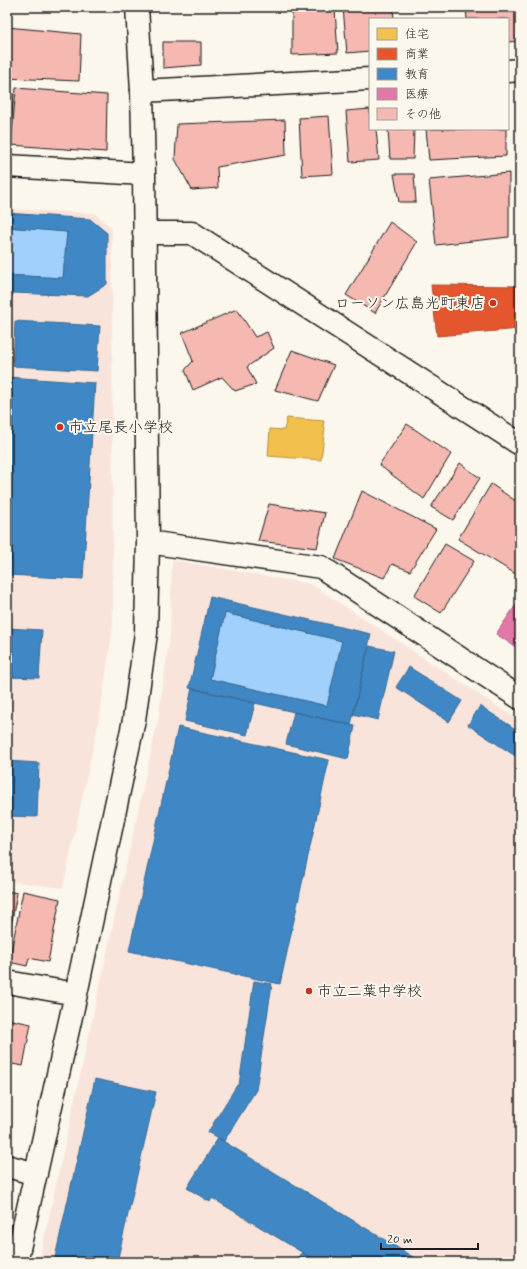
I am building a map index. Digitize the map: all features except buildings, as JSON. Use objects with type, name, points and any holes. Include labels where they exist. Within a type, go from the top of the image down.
[{"type":"street","points":[[16,1262],[76,994],[134,720],[146,633],[148,542],[144,174],[142,91],[137,7]]},
{"type":"street","points":[[509,71],[520,70]]},
{"type":"street","points":[[142,91],[369,79]]},
{"type":"street","points":[[7,166],[144,174]]},
{"type":"street","points":[[144,233],[192,233],[520,444]]},
{"type":"street","points":[[148,542],[321,567],[520,698]]},
{"type":"street","points":[[7,982],[76,994]]},
{"type":"street","points":[[7,1166],[36,1174]]},
{"type":"shaded area","name":"市立尾長小学校","points":[[7,209],[94,213],[112,228],[113,626],[100,715],[63,888],[7,881]]},
{"type":"shaded area","name":"市立二葉中学校","points":[[172,560],[311,584],[520,721],[520,1262],[39,1262],[158,720],[170,634]]},
{"type":"water","points":[[7,227],[67,232],[63,278],[7,275]]},
{"type":"water","points":[[225,613],[342,641],[327,706],[210,679]]},
{"type":"place","name":"ローソン広島光町東店","points":[[493,303]]},
{"type":"place","name":"市立尾長小学校","points":[[60,427]]},
{"type":"place","name":"市立二葉中学校","points":[[309,991]]}]
